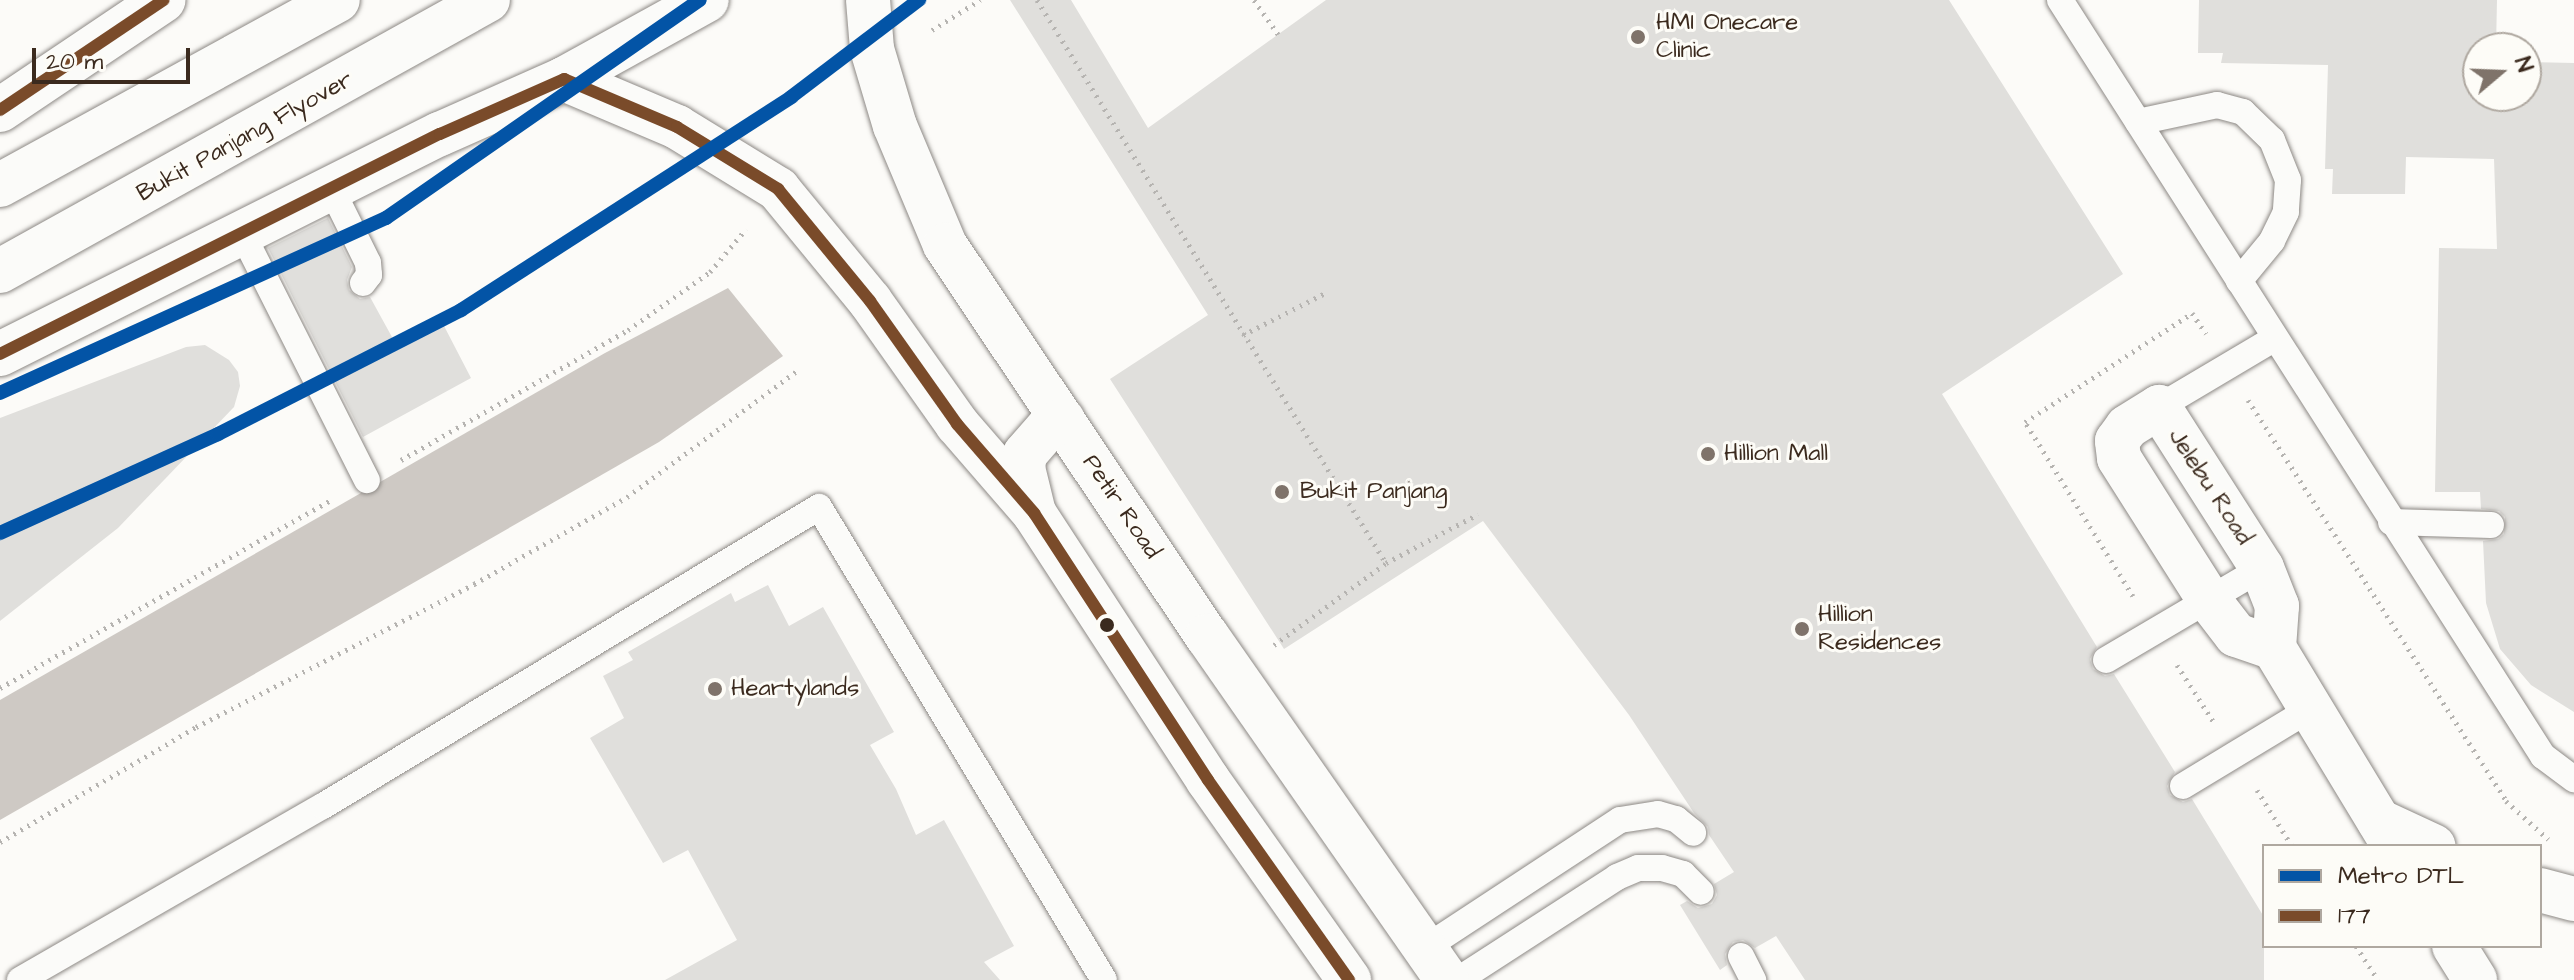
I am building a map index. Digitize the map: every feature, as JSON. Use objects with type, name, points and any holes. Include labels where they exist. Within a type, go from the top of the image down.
[{"type":"main road","points":[[0,110],[164,0]]},
{"type":"main road","points":[[0,185],[338,0]]},
{"type":"main road","name":"Bukit Panjang Flyover","points":[[0,271],[488,0]]},
{"type":"main road","points":[[0,354],[440,134],[564,79],[707,0]]},
{"type":"main road","name":"Petir Road","points":[[868,0],[872,49],[895,126],[945,245],[1234,674],[1436,964]]},
{"type":"main road","points":[[564,79],[677,127],[778,189],[870,301],[957,424],[1034,513],[1208,780],[1349,980]]},
{"type":"main road","name":"Jelebu Road","points":[[2159,407],[2262,568],[2277,606],[2274,648],[2236,635],[2209,600],[2119,458],[2117,441],[2127,427],[2159,407]]},
{"type":"main road","points":[[1034,513],[1023,468],[1025,454],[1048,428],[1063,420]]},
{"type":"main road","points":[[2274,648],[2386,834],[2425,844]]},
{"type":"main road","points":[[2542,891],[2574,899]]},
{"type":"main road","points":[[2455,948],[2475,980]]},
{"type":"lane","points":[[2070,7],[2138,122],[2543,756],[2574,779]]},
{"type":"lane","points":[[2138,122],[2217,105],[2243,112],[2272,140],[2288,180],[2286,212],[2272,241],[2239,281]]},
{"type":"lane","points":[[332,190],[368,263],[369,275],[363,283]]},
{"type":"lane","points":[[242,233],[293,321],[367,480]]},
{"type":"lane","points":[[2159,407],[2275,338]]},
{"type":"lane","points":[[20,980],[323,806],[819,507],[1104,980]]},
{"type":"lane","points":[[2391,522],[2491,525]]},
{"type":"lane","points":[[2106,660],[2262,568]]},
{"type":"lane","points":[[2183,786],[2310,709]]},
{"type":"lane","points":[[1436,964],[1620,820],[1658,814],[1676,819],[1693,833]]},
{"type":"lane","points":[[1458,980],[1617,877],[1638,868],[1662,868],[1683,874],[1701,892]]},
{"type":"lane","points":[[1741,956],[1753,980]]},
{"type":"path","points":[[932,30],[980,0]]},
{"type":"path","points":[[1037,0],[1386,563]]},
{"type":"path","points":[[1254,0],[1278,34]]},
{"type":"path","points":[[0,688],[628,330],[710,272],[778,189]]},
{"type":"path","points":[[1242,335],[1327,292]]},
{"type":"path","points":[[2121,356],[2192,313],[2506,801],[2540,835],[2551,840]]},
{"type":"path","points":[[0,842],[196,727],[474,584],[627,497],[798,370]]},
{"type":"path","points":[[1234,674],[1386,563],[1478,514]]},
{"type":"path","points":[[2357,948],[2378,980]]},
{"type":"shaded area","points":[[728,288],[783,356],[659,442],[0,820],[0,700],[605,353]]},
{"type":"building","name":"Hillion Mall","points":[[1010,0],[1071,0],[1148,128],[1326,0],[1949,0],[2123,274],[1942,394],[2097,647],[2090,659],[2093,669],[2105,676],[2114,674],[2175,772],[2167,786],[2170,795],[2183,802],[2192,799],[2262,914],[2264,980],[1805,980],[1776,936],[1755,948],[1743,940],[1733,942],[1725,954],[1727,965],[1720,970],[1680,905],[1687,901],[1698,908],[1712,904],[1717,895],[1714,884],[1734,872],[1709,835],[1708,827],[1694,813],[1629,715],[1483,521],[1284,649],[1110,379],[1208,315]]},
{"type":"building","points":[[2199,0],[2497,0],[2496,32],[2462,32],[2462,112],[2542,112],[2542,62],[2574,63],[2574,712],[2531,685],[2500,649],[2486,603],[2483,541],[2498,539],[2504,534],[2505,517],[2499,511],[2481,509],[2480,492],[2435,492],[2439,248],[2497,249],[2494,159],[2406,157],[2405,194],[2332,194],[2333,169],[2325,169],[2328,65],[2221,63],[2223,53],[2198,53]]},
{"type":"building","points":[[328,218],[352,267],[347,280],[349,290],[360,299],[370,297],[398,348],[443,324],[471,378],[363,437],[268,248]]},
{"type":"building","points":[[205,345],[229,360],[238,372],[240,386],[234,407],[118,528],[0,621],[0,418],[186,347]]},
{"type":"building","points":[[768,585],[789,626],[823,607],[894,732],[870,745],[896,789],[916,835],[944,820],[1014,946],[984,962],[1000,980],[665,980],[737,940],[688,850],[663,863],[590,738],[624,718],[603,676],[633,660],[628,652],[731,593],[735,602]]},
{"type":"metro line","name":"DTL","points":[[0,393],[386,218],[700,0]]},
{"type":"metro line","name":"DTL","points":[[0,533],[218,434],[461,310],[791,97],[919,0]]},
{"type":"transit line","name":"177","points":[[0,110],[164,0]]},
{"type":"transit line","name":"177","points":[[0,354],[440,134],[564,79],[677,127],[778,189],[870,301],[957,424],[1034,513],[1208,780],[1349,980]]},
{"type":"place","name":"HMI Onecare Clinic","points":[[1638,37]]},
{"type":"place","name":"Hillion Mall","points":[[1708,454]]},
{"type":"place","name":"Bukit Panjang","points":[[1282,492]]},
{"type":"place","name":"Hillion Residences","points":[[1802,629]]},
{"type":"place","name":"Heartylands","points":[[715,689]]}]
